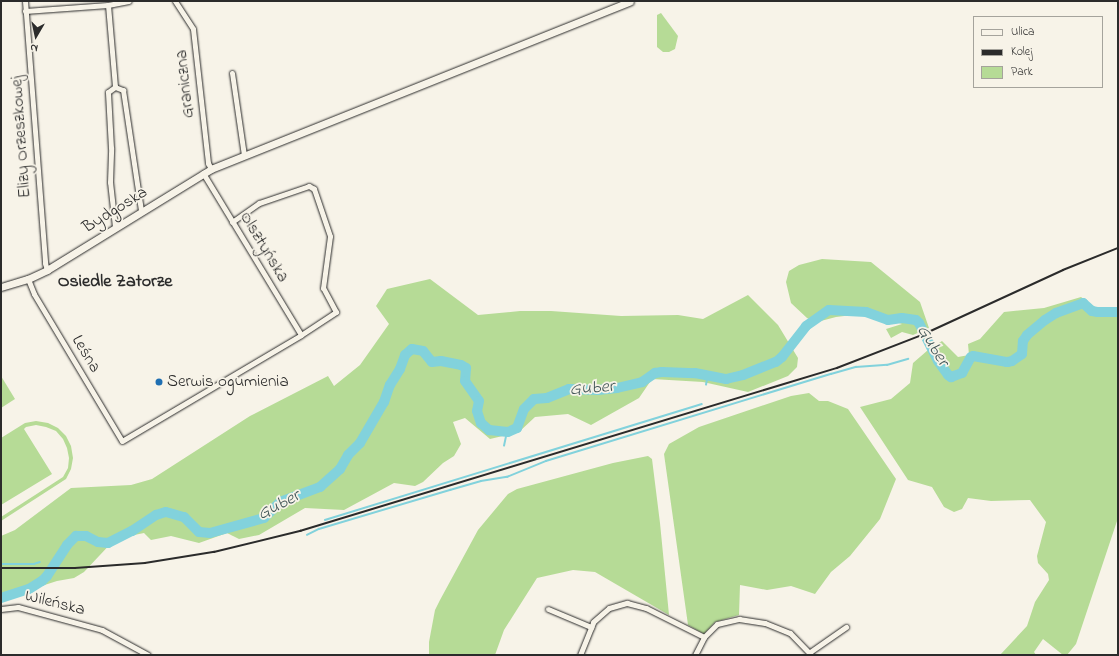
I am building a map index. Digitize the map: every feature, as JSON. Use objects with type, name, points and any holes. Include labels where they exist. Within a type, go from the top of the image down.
[{"type":"main road","name":"Bydgoska","points":[[1,287],[28,279],[47,270],[211,169],[630,1]]},
{"type":"street","name":"Elizy Orzeszkowej","points":[[25,1],[45,263],[47,270]]},
{"type":"street","points":[[25,11],[128,1]]},
{"type":"street","name":"Graniczna","points":[[175,1],[193,29],[208,163],[211,169]]},
{"type":"street","points":[[108,4],[115,87]]},
{"type":"street","points":[[232,73],[244,155]]},
{"type":"street","points":[[115,87],[123,90],[141,211]]},
{"type":"street","points":[[115,87],[108,92],[111,148],[110,182],[115,227]]},
{"type":"street","name":"Olsztyńska","points":[[203,173],[300,335]]},
{"type":"street","points":[[232,222],[259,202],[309,186],[314,189],[330,236],[324,288],[336,312],[300,335]]},
{"type":"street","name":"Leśna","points":[[28,279],[34,294],[122,441],[300,335]]},
{"type":"street","points":[[580,655],[593,622],[609,608],[627,603],[646,608],[704,637]]},
{"type":"street","name":"Wileńska","points":[[1,609],[18,607],[102,630],[148,655]]},
{"type":"street","points":[[548,609],[591,627]]},
{"type":"street","points":[[695,655],[704,637],[717,624],[739,618],[765,622],[790,633],[811,654],[846,628]]},
{"type":"green space","points":[[661,13],[678,36],[675,49],[669,52],[663,52],[657,47],[657,15]]},
{"type":"green space","points":[[822,259],[871,262],[920,302],[929,328],[913,335],[902,332],[891,338],[886,329],[902,324],[869,313],[836,317],[817,322],[807,318],[791,303],[786,282],[789,271],[799,265]]},
{"type":"green space","points":[[430,279],[478,315],[520,311],[551,311],[621,316],[678,315],[703,319],[748,295],[778,325],[798,358],[797,367],[788,376],[748,392],[703,382],[652,379],[639,398],[591,425],[568,414],[535,417],[519,432],[490,439],[465,418],[453,422],[461,444],[454,456],[443,463],[423,482],[415,486],[394,483],[344,510],[305,508],[259,535],[239,539],[227,533],[199,543],[171,536],[151,540],[144,533],[115,539],[84,572],[74,578],[57,581],[1,599],[1,536],[15,530],[71,488],[131,485],[152,479],[250,416],[328,376],[334,386],[360,365],[389,324],[376,306],[387,289]]},
{"type":"green space","points":[[1081,297],[1099,310],[1112,311],[1118,308],[1118,518],[1076,644],[1067,655],[1063,655],[1043,639],[1034,652],[1036,655],[1000,655],[1027,626],[1035,602],[1049,580],[1048,574],[1038,563],[1037,556],[1046,522],[1030,500],[991,501],[968,498],[962,509],[954,512],[944,507],[932,487],[908,480],[860,407],[891,399],[910,383],[913,363],[928,350],[942,341],[958,357],[969,355],[968,344],[980,339],[1004,312],[1044,308]]},
{"type":"green space","points":[[1,376],[15,399],[1,408]]},
{"type":"green space","points":[[809,393],[819,401],[828,401],[848,409],[896,479],[880,519],[850,556],[831,572],[815,594],[791,586],[767,590],[740,585],[739,615],[715,622],[704,634],[688,625],[664,454],[669,444],[699,427],[791,396]]},
{"type":"green space","points":[[36,421],[48,423],[58,428],[66,436],[71,446],[73,458],[71,469],[66,479],[1,521],[1,517],[63,477],[68,468],[69,458],[67,448],[63,439],[56,431],[36,425],[26,427],[24,429],[52,474],[1,505],[1,438],[25,423]]},
{"type":"green space","points":[[648,456],[652,459],[669,615],[595,572],[573,570],[537,578],[504,630],[495,655],[429,655],[429,642],[435,610],[478,530],[508,494],[517,489],[613,463]]},
{"type":"waterway","name":"Guber","points":[[1,598],[29,589],[42,581],[47,576],[67,545],[76,536],[86,536],[98,542],[108,543],[132,531],[156,515],[166,512],[184,517],[199,532],[210,533],[264,518],[280,502],[320,487],[340,469],[348,455],[360,443],[384,402],[390,385],[400,369],[405,355],[412,349],[423,351],[432,362],[441,361],[461,365],[466,368],[465,381],[479,401],[477,411],[481,423],[489,430],[508,432],[517,428],[524,409],[534,399],[547,398],[569,389],[598,390],[617,388],[642,382],[655,373],[662,372],[695,373],[726,379],[743,375],[776,362],[782,357],[806,326],[829,310],[866,312],[888,320],[902,318],[916,320],[919,323],[938,361],[951,377],[962,373],[973,356],[1007,362],[1012,361],[1022,354],[1023,341],[1027,335],[1056,313],[1083,303],[1092,311],[1118,312]]},
{"type":"waterway","points":[[307,535],[319,529],[481,481],[507,477],[546,461],[831,374],[856,367],[887,365],[908,359]]},
{"type":"waterway","points":[[706,385],[708,375]]},
{"type":"waterway","points":[[325,520],[702,404]]},
{"type":"waterway","points":[[504,446],[507,432]]},
{"type":"waterway","points":[[1,564],[34,564],[40,562]]},
{"type":"railway","points":[[1,568],[75,568],[145,563],[214,552],[300,531],[837,368],[922,335],[1063,270],[1118,248]]},
{"type":"place","name":"Serwis ogumienia","points":[[159,382]]},
{"type":"district","name":"Osiedle Zatorze","points":[[115,282]]}]
